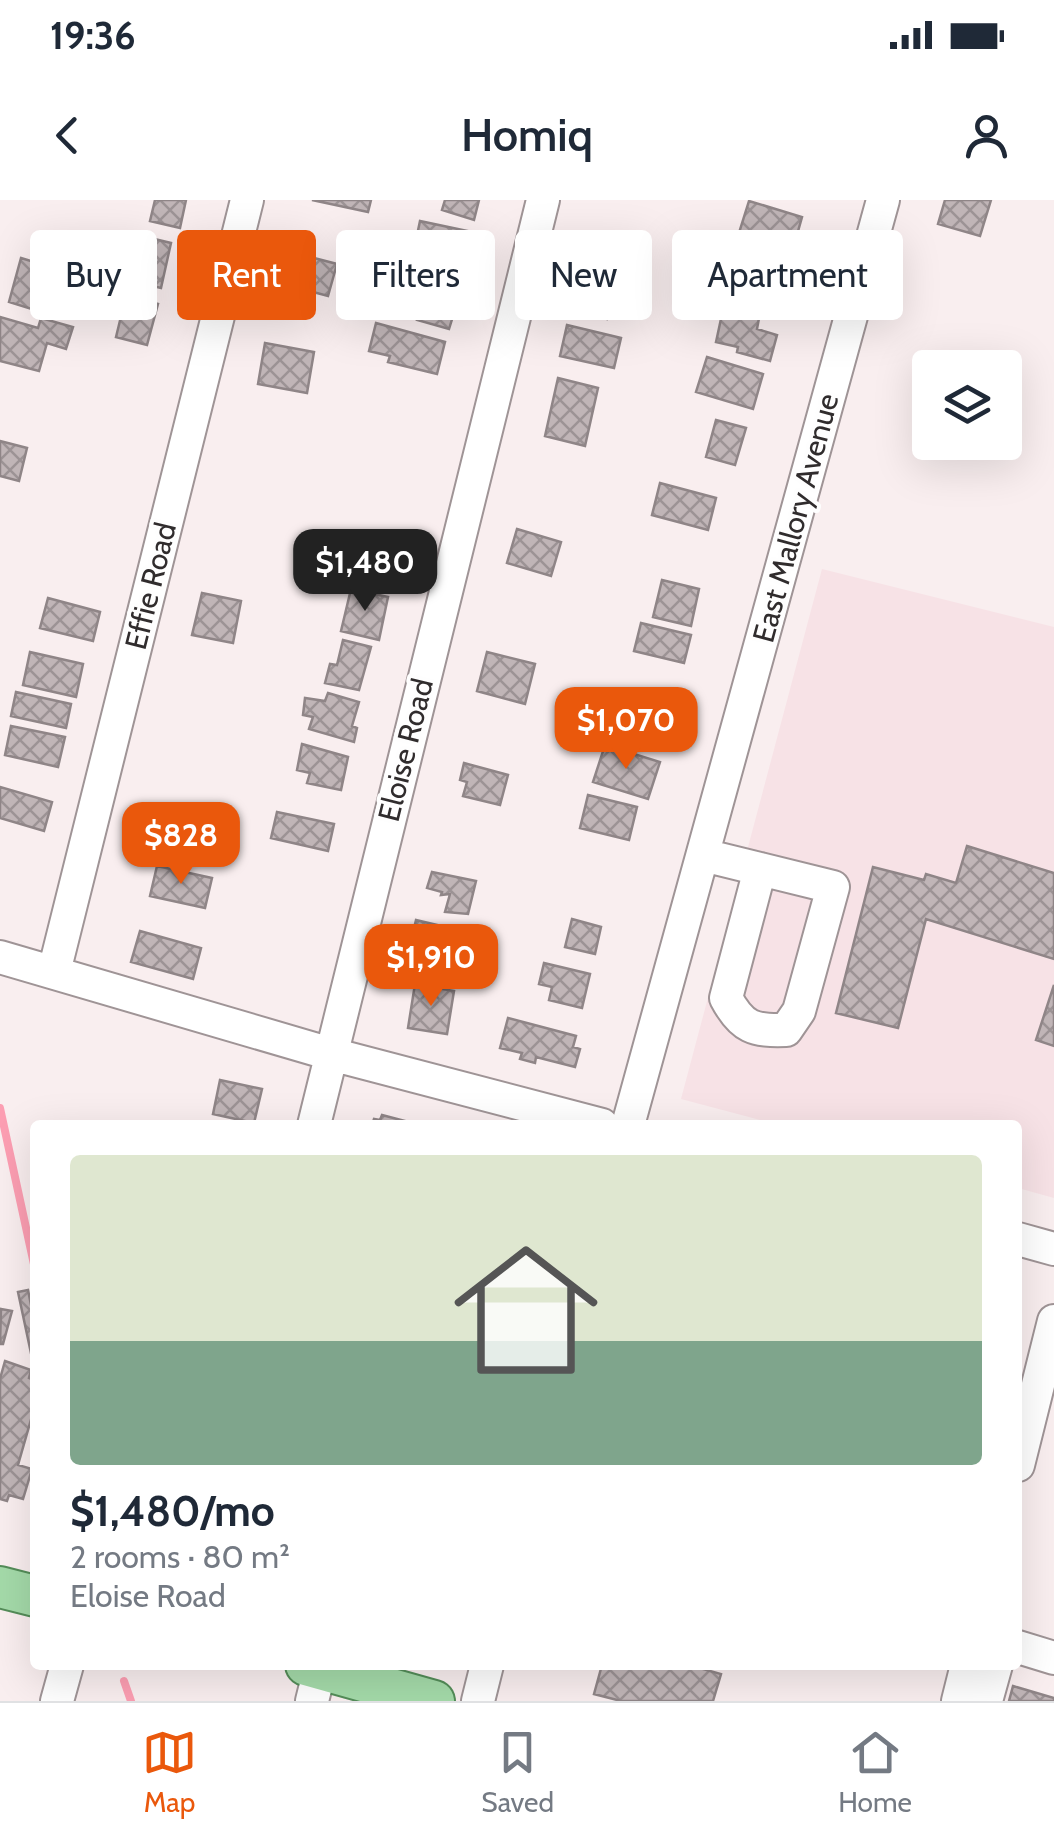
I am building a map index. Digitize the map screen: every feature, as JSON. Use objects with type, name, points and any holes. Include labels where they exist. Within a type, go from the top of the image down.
[{"type":"main road","points":[[0,1588],[30,1595]]},
{"type":"main road","points":[[312,1678],[434,1701]]},
{"type":"street","name":"Effie Road","points":[[54,972],[247,200]]},
{"type":"street","name":"Eloise Road","points":[[315,1120],[543,200]]},
{"type":"street","name":"East Mallory Avenue","points":[[629,1120],[883,200]]},
{"type":"street","points":[[703,855],[760,869],[833,887],[798,1010],[786,1030],[759,1031],[736,1017],[726,998],[760,869]]},
{"type":"street","points":[[0,956],[331,1054],[583,1120]]},
{"type":"street","points":[[1022,1240],[1054,1249]]},
{"type":"street","points":[[1022,1449],[1054,1321]]},
{"type":"street","points":[[1022,1648],[1054,1658]]},
{"type":"street","points":[[57,1701],[66,1670]]},
{"type":"street","points":[[478,1701],[486,1670]]},
{"type":"street","points":[[958,1701],[966,1670]]},
{"type":"street","points":[[986,1701],[995,1670]]},
{"type":"shaded area","points":[[822,569],[1054,627],[1054,1198],[1022,1189],[1022,1120],[760,1120],[681,1099]]},
{"type":"building","points":[[155,200],[186,200],[180,228],[150,221]]},
{"type":"building","points":[[312,200],[371,200],[368,212]]},
{"type":"building","points":[[445,200],[479,200],[474,220],[442,210]]},
{"type":"building","points":[[945,200],[991,200],[980,236],[938,224]]},
{"type":"building","points":[[749,201],[802,217],[798,230],[740,230]]},
{"type":"building","points":[[420,221],[463,230],[418,230]]},
{"type":"building","points":[[157,240],[171,243],[161,288],[157,287]]},
{"type":"building","points":[[21,258],[30,261],[30,309],[9,302]]},
{"type":"building","points":[[316,258],[336,264],[328,296],[316,293]]},
{"type":"building","points":[[0,317],[38,328],[40,320],[73,327],[66,349],[47,343],[39,371],[0,361]]},
{"type":"building","points":[[120,320],[154,320],[147,345],[116,337]]},
{"type":"building","points":[[417,320],[452,320],[449,329]]},
{"type":"building","points":[[721,320],[759,320],[757,329],[777,335],[770,361],[716,342]]},
{"type":"building","points":[[376,323],[445,342],[437,374],[388,362],[390,356],[369,351]]},
{"type":"building","points":[[567,325],[621,338],[614,368],[560,356]]},
{"type":"building","points":[[265,343],[314,352],[307,393],[258,384]]},
{"type":"building","points":[[707,357],[763,374],[753,409],[696,392]]},
{"type":"building","points":[[558,378],[598,388],[585,446],[545,436]]},
{"type":"building","points":[[716,420],[746,428],[735,465],[706,457]]},
{"type":"building","points":[[0,441],[27,448],[19,481],[0,476]]},
{"type":"building","points":[[660,483],[716,498],[708,530],[652,515]]},
{"type":"building","points":[[517,529],[561,542],[551,576],[507,563]]},
{"type":"building","points":[[342,535],[404,550],[396,583],[334,568]]},
{"type":"building","points":[[662,580],[699,589],[691,626],[653,617]]},
{"type":"building","points":[[351,589],[388,597],[379,640],[341,631]]},
{"type":"building","points":[[202,593],[241,601],[233,643],[192,635]]},
{"type":"building","points":[[48,598],[100,612],[93,641],[40,628]]},
{"type":"building","points":[[641,623],[691,635],[684,663],[634,651]]},
{"type":"building","points":[[343,640],[371,647],[359,690],[325,683],[330,664],[337,665]]},
{"type":"building","points":[[30,652],[83,664],[76,697],[23,685]]},
{"type":"building","points":[[487,652],[535,664],[525,704],[477,691]]},
{"type":"building","points":[[16,692],[71,704],[66,728],[11,716]]},
{"type":"building","points":[[328,693],[359,702],[352,726],[357,728],[354,742],[309,729],[313,717],[303,715],[305,698],[325,701]]},
{"type":"building","points":[[11,726],[65,737],[58,767],[5,755]]},
{"type":"building","points":[[302,744],[348,757],[341,790],[307,783],[310,773],[297,770]]},
{"type":"building","points":[[605,745],[660,762],[648,799],[593,782]]},
{"type":"building","points":[[464,763],[508,775],[500,805],[463,796],[467,782],[460,780]]},
{"type":"building","points":[[0,787],[52,802],[44,831],[0,818]]},
{"type":"building","points":[[588,795],[637,807],[629,840],[580,828]]},
{"type":"building","points":[[277,812],[334,824],[328,851],[271,838]]},
{"type":"building","points":[[967,846],[1054,873],[1054,959],[926,919],[898,1028],[836,1013],[873,867],[924,880],[926,874],[956,883]]},
{"type":"building","points":[[157,866],[212,878],[205,908],[150,896]]},
{"type":"building","points":[[432,872],[476,881],[468,914],[445,912],[450,894],[441,895],[442,892],[427,888]]},
{"type":"building","points":[[572,919],[601,927],[595,954],[565,947]]},
{"type":"building","points":[[416,920],[454,929],[445,966],[407,957]]},
{"type":"building","points":[[140,931],[201,948],[193,979],[131,962]]},
{"type":"building","points":[[544,963],[590,974],[582,1008],[549,1000],[552,987],[539,984]]},
{"type":"building","points":[[415,984],[454,991],[447,1034],[408,1028]]},
{"type":"building","points":[[1054,985],[1054,1046],[1036,1040]]},
{"type":"building","points":[[508,1018],[576,1036],[573,1047],[580,1049],[575,1067],[536,1057],[535,1063],[520,1059],[522,1053],[500,1048]]},
{"type":"building","points":[[220,1080],[262,1089],[255,1120],[213,1114]]},
{"type":"building","points":[[28,1290],[30,1348],[18,1292]]},
{"type":"building","points":[[1,1309],[12,1311],[3,1344],[0,1344]]},
{"type":"building","points":[[5,1361],[30,1370],[30,1423],[18,1465],[30,1468],[30,1476],[23,1499],[9,1495],[7,1501],[0,1499],[0,1379]]},
{"type":"building","points":[[601,1670],[707,1670],[721,1674],[713,1701],[621,1701],[594,1694]]},
{"type":"building","points":[[1013,1686],[1054,1698],[1054,1701],[1009,1701]]},
{"type":"waterway","points":[[0,1108],[30,1246]]},
{"type":"waterway","points":[[124,1681],[131,1701]]}]
